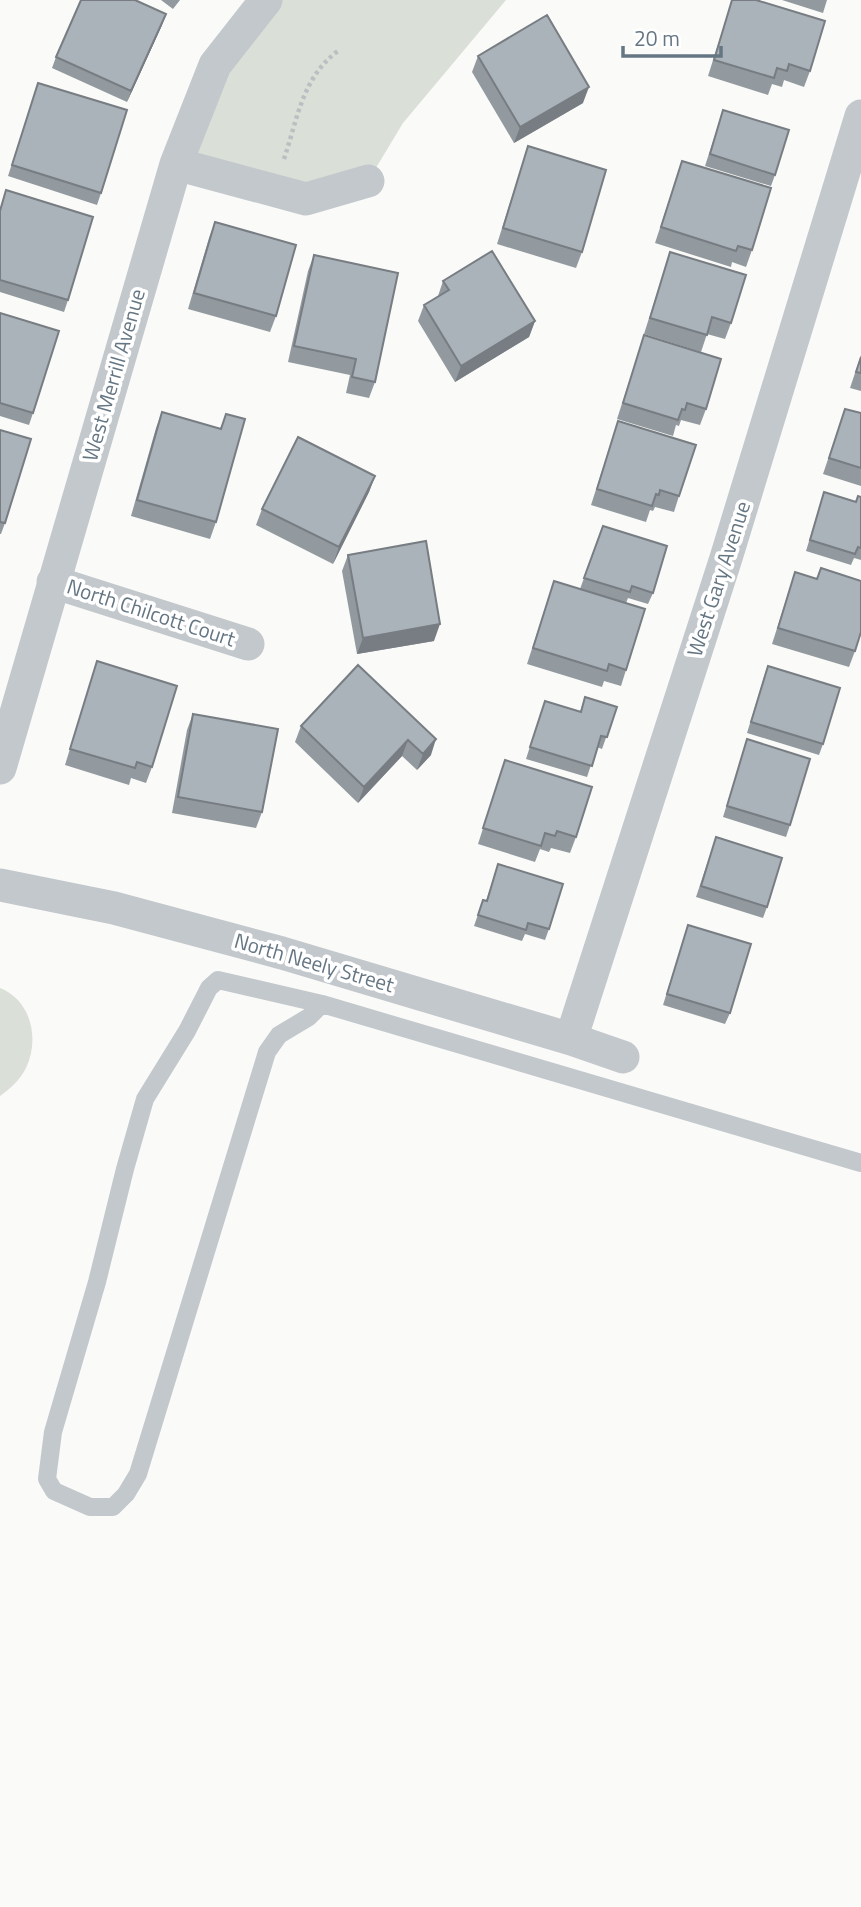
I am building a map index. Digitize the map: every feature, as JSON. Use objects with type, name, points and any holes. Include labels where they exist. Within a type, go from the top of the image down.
[{"type":"street","name":"West Merrill Avenue","points":[[0,768],[176,164],[215,65],[266,0]]},
{"type":"street","name":"West Gary Avenue","points":[[571,1040],[726,558],[861,116]]},
{"type":"street","points":[[176,164],[306,199],[368,181]]},
{"type":"street","name":"North Chilcott Court","points":[[53,582],[248,644]]},
{"type":"street","name":"North Neely Street","points":[[0,885],[114,908],[282,953],[623,1057]]},
{"type":"lane","points":[[322,1004],[309,1017],[279,1035],[267,1052],[138,1474],[126,1494],[113,1507],[90,1507],[54,1491],[47,1479],[53,1432],[97,1282],[145,1099],[187,1031],[209,988],[218,980],[322,1004],[861,1163]]},
{"type":"path","points":[[273,190],[297,119],[301,98],[322,66],[338,51]]},
{"type":"shaded area","points":[[266,0],[506,0],[403,123],[368,181],[306,199],[176,164]]},
{"type":"shaded area","points":[[0,988],[19,1001],[26,1011],[32,1045],[24,1072],[15,1084],[0,1096]]},
{"type":"building","points":[[81,0],[135,0],[166,14],[131,91],[56,57]]},
{"type":"building","points":[[732,0],[756,0],[825,21],[810,71],[789,64],[787,71],[777,68],[774,78],[714,60]]},
{"type":"building","points":[[547,15],[589,87],[520,127],[478,56]]},
{"type":"building","points":[[38,83],[127,110],[101,193],[12,165]]},
{"type":"building","points":[[723,110],[789,130],[775,175],[710,154]]},
{"type":"building","points":[[528,146],[606,170],[582,252],[503,228]]},
{"type":"building","points":[[682,161],[771,188],[752,250],[738,246],[736,251],[661,227]]},
{"type":"building","points":[[6,190],[93,217],[68,300],[0,280],[0,211]]},
{"type":"building","points":[[215,222],[296,245],[276,316],[194,293]]},
{"type":"building","points":[[492,251],[535,321],[461,366],[424,305],[449,290],[443,281]]},
{"type":"building","points":[[670,252],[746,275],[731,323],[712,317],[707,335],[650,318]]},
{"type":"building","points":[[314,255],[398,273],[375,382],[352,377],[356,359],[294,346]]},
{"type":"building","points":[[0,313],[59,331],[33,413],[0,403]]},
{"type":"building","points":[[644,335],[721,359],[706,409],[687,403],[678,420],[623,403]]},
{"type":"building","points":[[861,357],[861,373],[856,372]]},
{"type":"building","points":[[845,409],[861,413],[861,468],[829,458]]},
{"type":"building","points":[[162,412],[221,429],[226,414],[245,419],[216,522],[137,500]]},
{"type":"building","points":[[618,421],[696,445],[679,496],[660,490],[652,506],[597,489]]},
{"type":"building","points":[[0,430],[31,439],[5,523],[0,522]]},
{"type":"building","points":[[298,437],[375,476],[339,547],[262,509]]},
{"type":"building","points":[[824,492],[856,502],[858,496],[861,497],[861,548],[858,547],[855,554],[810,540]]},
{"type":"building","points":[[603,526],[667,546],[653,593],[632,586],[630,592],[584,578]]},
{"type":"building","points":[[426,541],[440,624],[363,638],[348,555]]},
{"type":"building","points":[[821,568],[861,581],[861,632],[855,651],[778,628],[795,572],[817,579]]},
{"type":"building","points":[[554,581],[645,609],[626,670],[609,664],[607,671],[533,648]]},
{"type":"building","points":[[97,661],[177,686],[152,767],[137,762],[135,768],[70,749]]},
{"type":"building","points":[[358,665],[436,739],[423,754],[408,740],[364,787],[301,726]]},
{"type":"building","points":[[768,666],[840,688],[823,744],[751,722]]},
{"type":"building","points":[[585,697],[617,707],[607,737],[601,736],[592,766],[530,747],[545,701],[581,712]]},
{"type":"building","points":[[193,714],[278,729],[262,812],[178,797]]},
{"type":"building","points":[[747,739],[810,759],[790,825],[727,806]]},
{"type":"building","points":[[505,760],[592,787],[576,837],[557,831],[555,836],[545,833],[541,846],[483,828]]},
{"type":"building","points":[[716,837],[782,858],[767,907],[701,886]]},
{"type":"building","points":[[498,864],[563,884],[549,929],[528,923],[526,930],[478,915],[483,900],[487,901]]},
{"type":"building","points":[[688,925],[751,944],[730,1013],[667,994]]}]
